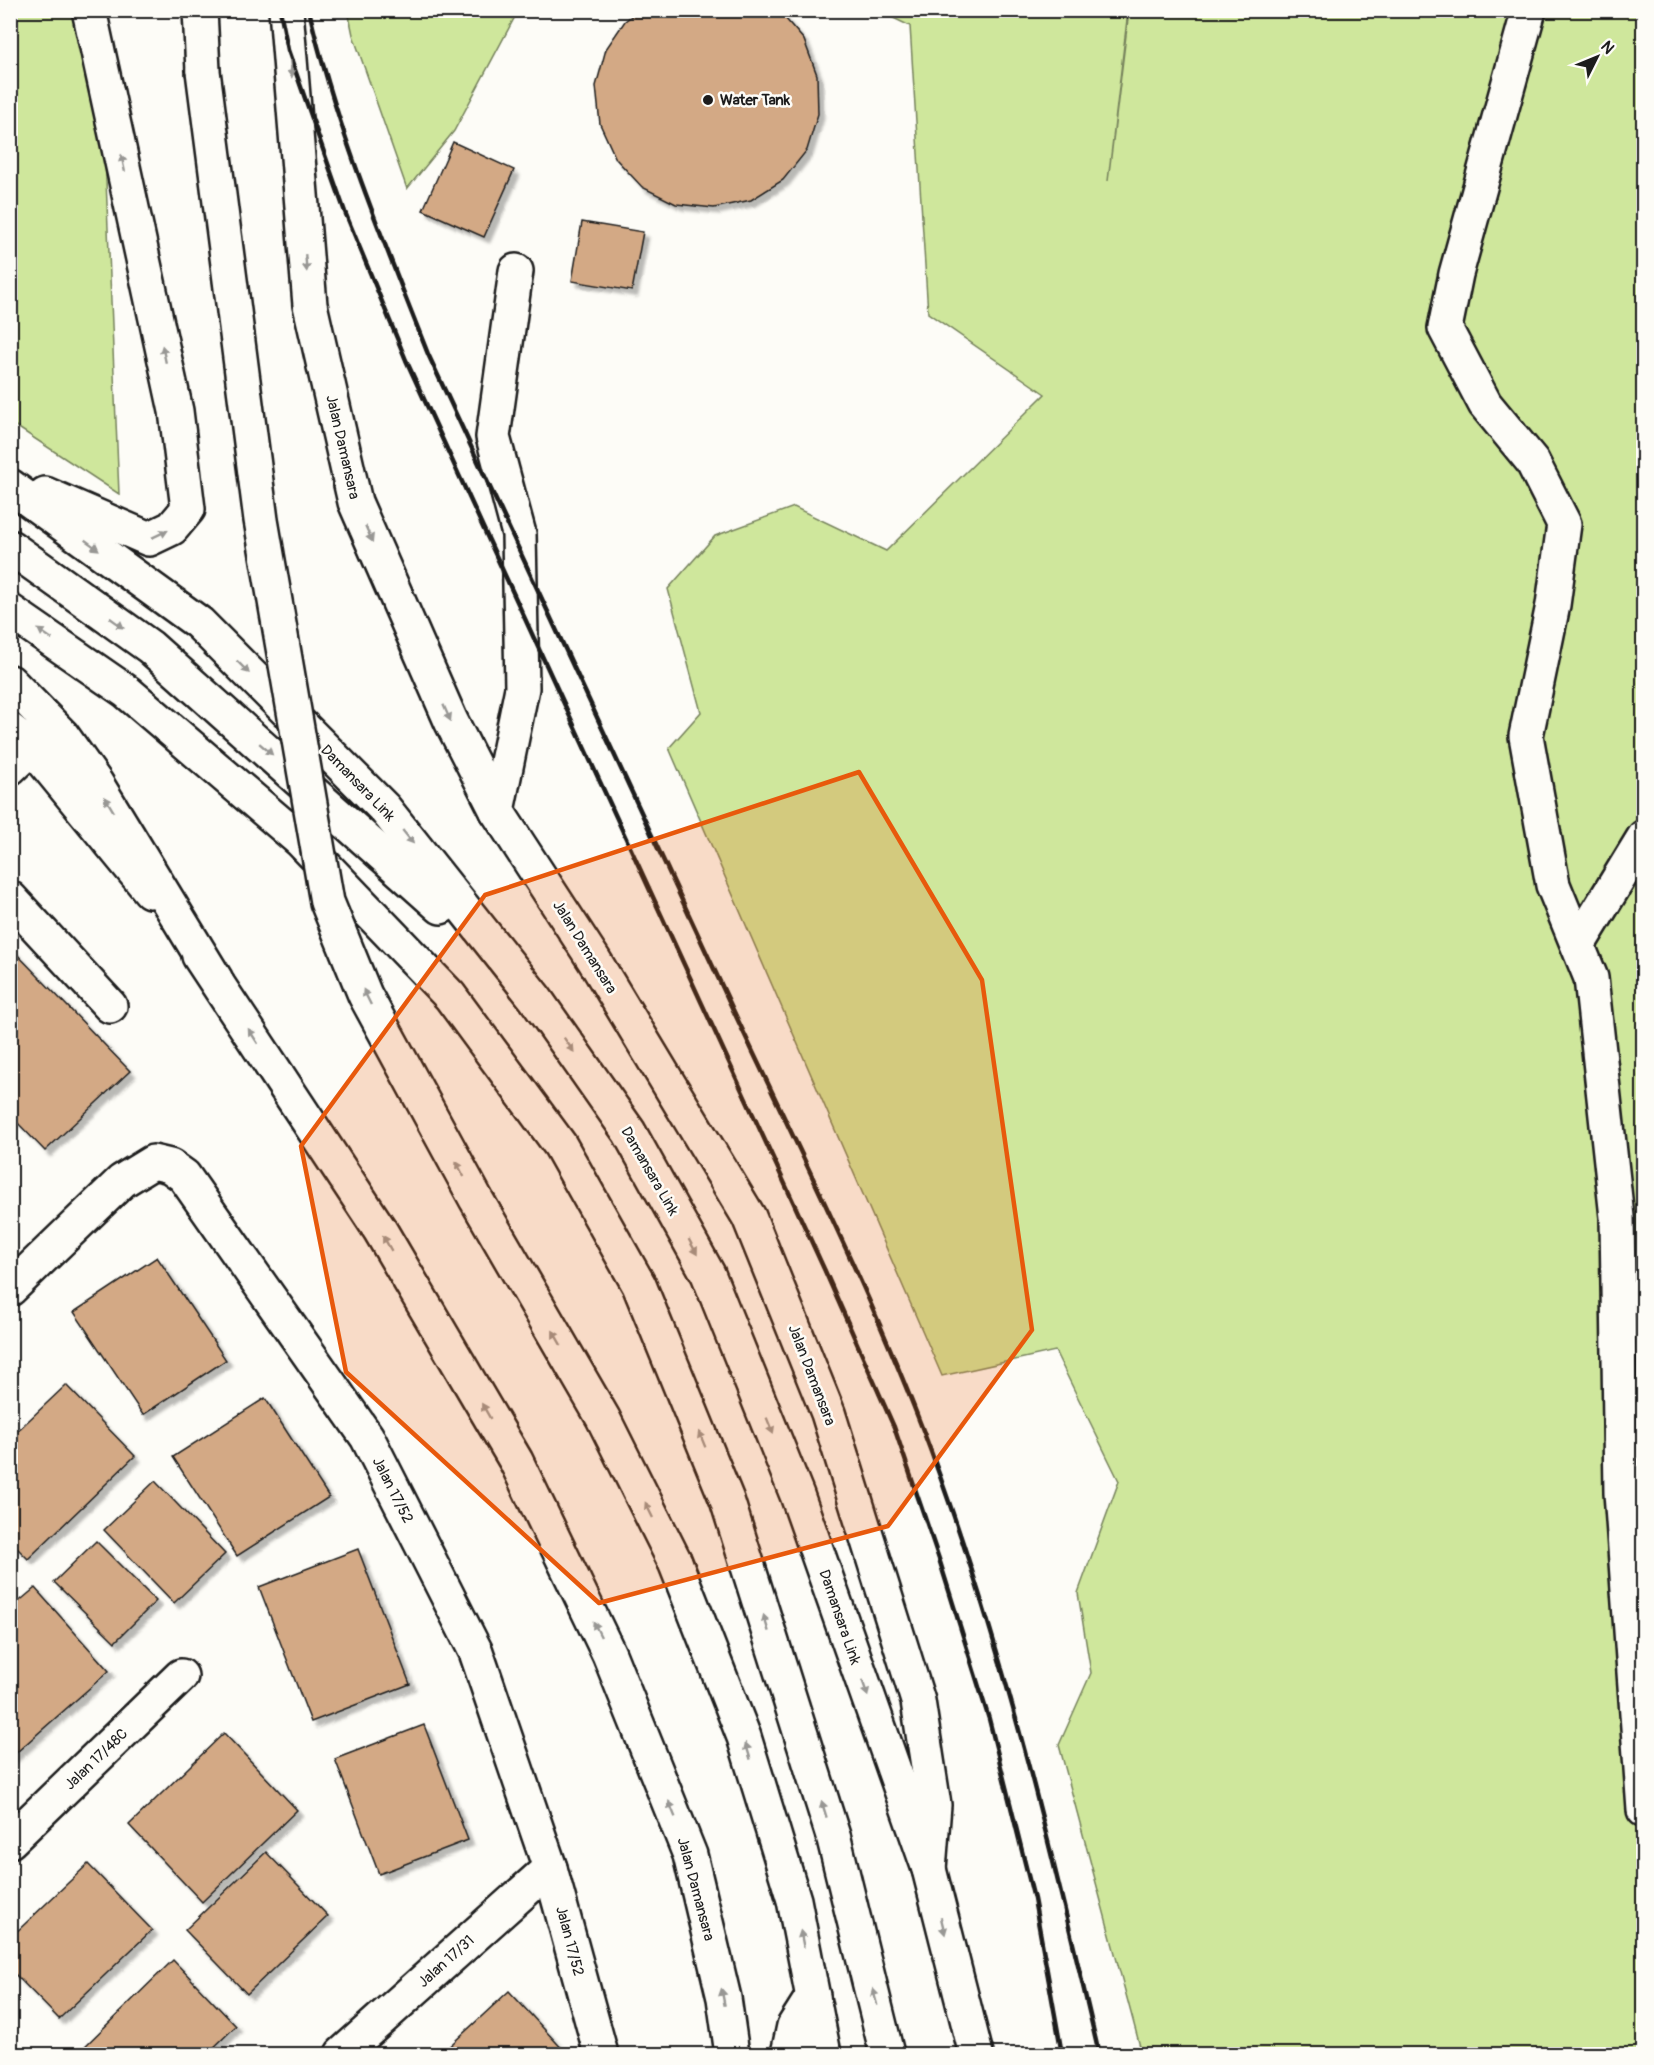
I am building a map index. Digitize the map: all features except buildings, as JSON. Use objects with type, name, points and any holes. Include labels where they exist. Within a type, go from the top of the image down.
[{"type":"main road","points":[[10,479],[148,539],[172,528],[188,509],[176,411],[89,10]]},
{"type":"main road","points":[[200,10],[203,71],[261,520],[327,902],[365,995],[476,1199],[603,1418],[675,1562],[747,1748],[794,1900],[824,2055]]},
{"type":"main road","name":"Jalan Damansara","points":[[286,10],[310,305],[355,502],[451,720],[497,811],[594,960],[754,1228],[828,1413],[918,1701],[934,1805],[929,1869]]},
{"type":"main road","points":[[1529,10],[1456,274],[1445,328],[1485,404],[1532,461],[1564,524],[1553,605],[1526,736],[1553,885],[1591,978],[1617,1217],[1621,1493],[1644,1810]]},
{"type":"main road","points":[[497,811],[522,688],[519,534],[493,437],[516,271]]},
{"type":"main road","name":"Damansara Link","points":[[10,486],[199,623],[385,809],[535,998],[629,1132],[708,1274],[797,1495],[929,1869],[976,2055]]},
{"type":"main road","points":[[10,547],[150,647],[403,870],[535,998]]},
{"type":"main road","points":[[10,611],[127,692],[301,841],[450,996],[560,1145],[639,1285],[727,1500],[834,1839],[879,2013],[887,2055]]},
{"type":"main road","points":[[10,682],[62,735],[96,783],[216,980]]},
{"type":"main road","name":"Jalan Damansara","points":[[18,748],[168,914],[216,980],[380,1230],[510,1451],[604,1643],[690,1855],[724,1998],[732,2055]]},
{"type":"main road","points":[[1578,945],[1644,837]]},
{"type":"main road","points":[[10,898],[110,1006]]},
{"type":"main road","name":"Jalan 17/52","points":[[10,1289],[122,1181],[153,1162],[170,1166],[184,1176],[367,1437],[476,1652],[550,1868],[601,2055]]},
{"type":"main road","name":"Jalan 17/48C","points":[[10,1841],[181,1676]]},
{"type":"main road","name":"Jalan 17/31","points":[[342,2055],[550,1868]]},
{"type":"main road","points":[[788,2055],[794,2026],[813,1996]]},
{"type":"highlighted area","points":[[859,772],[982,980],[1032,1330],[888,1526],[599,1603],[346,1372],[301,1146],[485,895]]},
{"type":"green space","points":[[10,11],[99,11],[119,494],[11,423]]},
{"type":"green space","points":[[348,11],[518,11],[454,131],[407,189],[353,35]]},
{"type":"green space","points":[[879,11],[1128,11],[1108,181],[1129,11],[1643,11],[1643,2054],[1142,2054],[1059,1745],[1091,1673],[1078,1593],[1119,1481],[1055,1351],[942,1376],[669,748],[701,712],[668,589],[715,536],[794,507],[886,551],[1045,394],[928,313],[910,26]]},
{"type":"railway","points":[[280,10],[288,50],[345,212],[406,360],[825,1271],[894,1427],[940,1562],[989,1719],[1034,1899],[1062,2054]]},
{"type":"railway","points":[[309,10],[347,141],[428,354],[832,1218],[921,1425],[949,1502],[999,1658],[1042,1816],[1099,2054]]},
{"type":"place","name":"Water Tank","points":[[708,100]]}]
